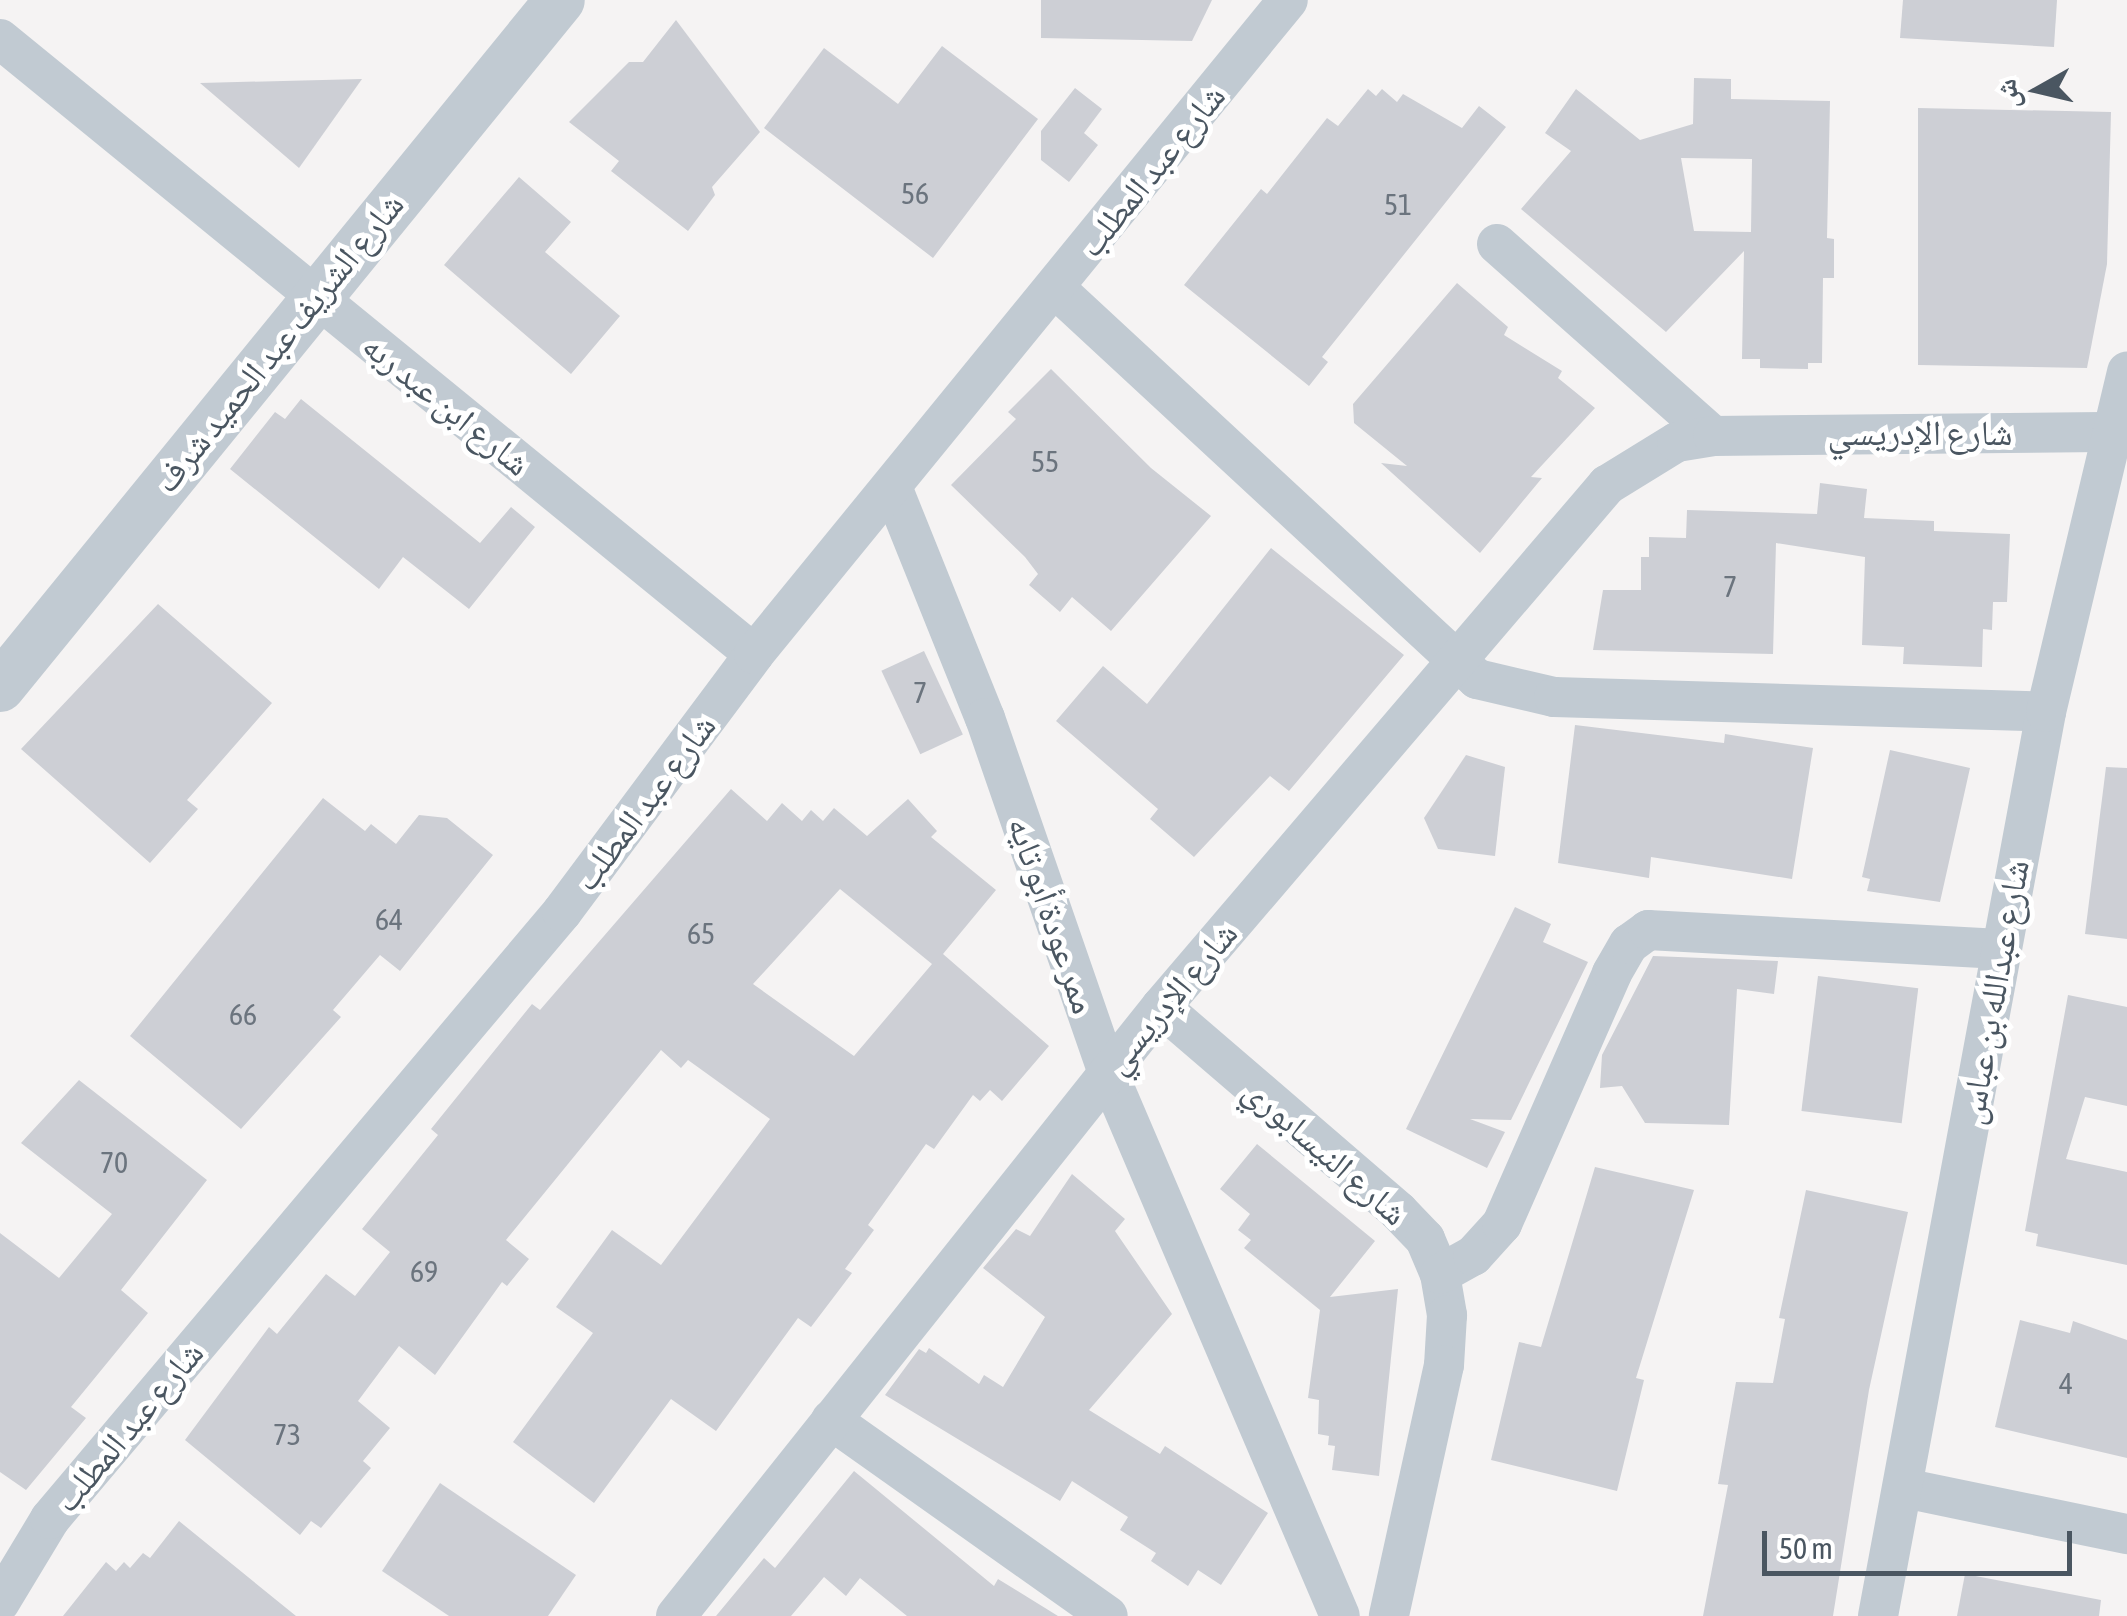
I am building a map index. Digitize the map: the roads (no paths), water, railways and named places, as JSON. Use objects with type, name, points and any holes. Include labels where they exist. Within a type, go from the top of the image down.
[{"type":"street","name":"شارع الشريف عبد الحميد شرف","points":[[0,687],[313,295],[560,0]]},
{"type":"street","name":"شارع عبد المطلب","points":[[0,1602],[50,1519],[562,912],[754,654],[1056,289],[1288,0]]},
{"type":"street","name":"شارع ابن عبد ربه","points":[[0,39],[754,654]]},
{"type":"street","points":[[1497,244],[1713,436]]},
{"type":"street","points":[[1056,289],[1477,679],[1554,697],[2046,712]]},
{"type":"street","name":"شارع عبدالله بن عباس","points":[[1878,1616],[2046,712],[2120,432],[2127,372]]},
{"type":"street","name":"شارع الإدريسي","points":[[676,1616],[1161,1007],[1453,660],[1607,485],[1677,442],[1713,436],[2120,432]]},
{"type":"street","name":"ممر عودة أبو تايه","points":[[892,487],[985,718],[1108,1073],[1340,1616]]},
{"type":"street","points":[[1440,1274],[1473,1256],[1502,1224],[1612,973],[1628,944],[1648,930],[2000,949]]},
{"type":"street","name":"شارع النيسابوري","points":[[1161,1007],[1398,1211],[1425,1240],[1440,1274],[1448,1314],[1444,1365],[1389,1616]]},
{"type":"street","points":[[830,1420],[1108,1616]]},
{"type":"street","points":[[1904,1488],[2127,1534]]}]
